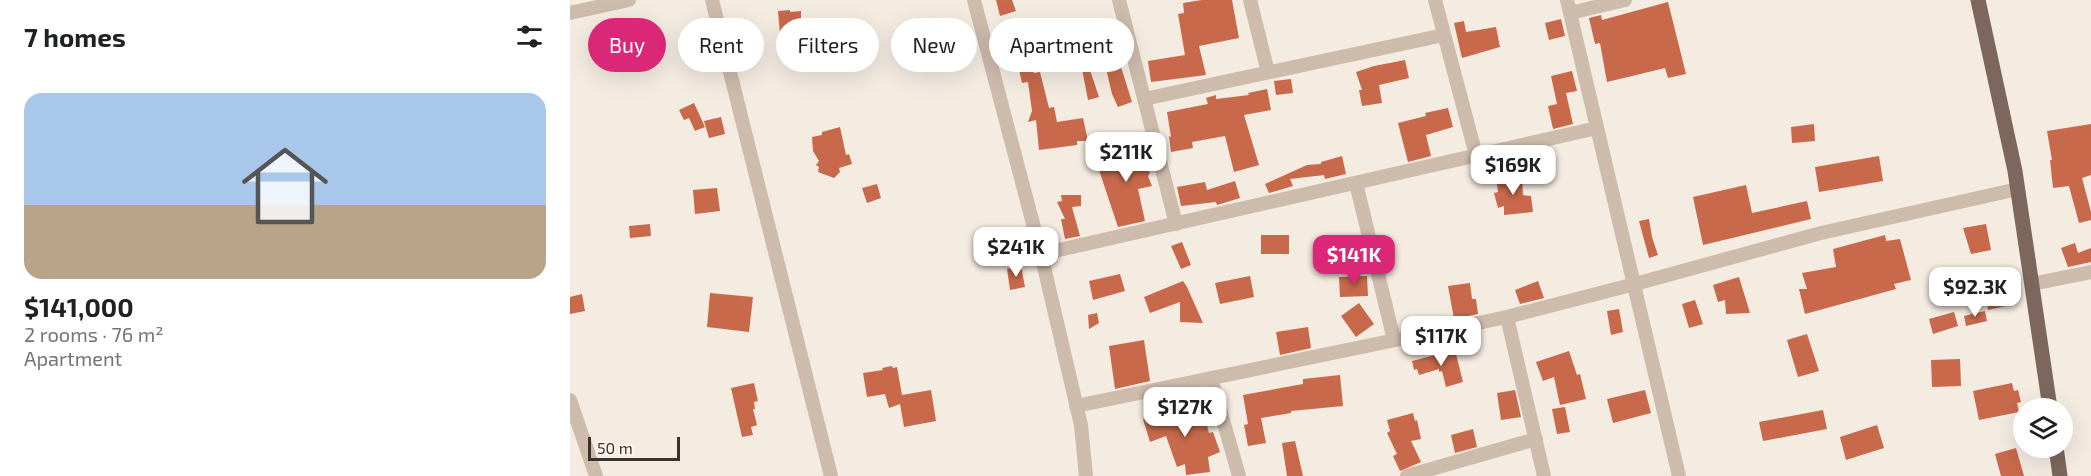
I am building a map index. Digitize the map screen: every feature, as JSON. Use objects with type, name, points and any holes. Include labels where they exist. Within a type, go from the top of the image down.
[{"type":"main road","points":[[1978,0],[2018,189],[2049,398]]},
{"type":"main road","points":[[2058,458],[2060,476]]},
{"type":"street","points":[[570,14],[629,0]]},
{"type":"street","points":[[712,0],[831,476]]},
{"type":"street","points":[[974,0],[1041,254],[1081,425],[1086,476]]},
{"type":"street","points":[[1119,0],[1176,224]]},
{"type":"street","points":[[1250,0],[1268,72]]},
{"type":"street","points":[[1435,0],[1476,155]]},
{"type":"street","points":[[1625,0],[1568,7],[1679,476]]},
{"type":"street","points":[[1144,99],[1444,35]]},
{"type":"street","points":[[1041,254],[1597,128]]},
{"type":"street","points":[[1356,183],[1394,340]]},
{"type":"street","points":[[1076,406],[1507,317],[1821,233],[2018,189]]},
{"type":"street","points":[[2032,284],[2091,272]]},
{"type":"street","points":[[1507,317],[1544,476]]},
{"type":"street","points":[[1211,378],[1239,476]]},
{"type":"street","points":[[570,400],[596,476]]},
{"type":"street","points":[[1407,476],[1536,439]]},
{"type":"building","points":[[996,0],[1012,0],[1016,11],[1000,16]]},
{"type":"building","points":[[1202,0],[1232,0],[1239,38],[1199,46],[1206,75],[1151,82],[1148,61],[1185,55],[1178,14],[1184,13],[1183,3]]},
{"type":"building","points":[[1668,2],[1686,74],[1668,78],[1665,68],[1607,82],[1600,43],[1595,44],[1589,18],[1601,15],[1602,20]]},
{"type":"building","points":[[778,11],[801,11],[801,18],[779,18]]},
{"type":"building","points":[[1561,19],[1565,36],[1549,40],[1545,23]]},
{"type":"building","points":[[1464,21],[1466,32],[1496,27],[1500,47],[1462,58],[1454,23]]},
{"type":"building","points":[[1405,60],[1409,78],[1379,85],[1382,103],[1362,106],[1359,90],[1362,90],[1356,72]]},
{"type":"building","points":[[1572,71],[1577,91],[1566,93],[1573,124],[1553,129],[1548,106],[1557,104],[1551,76]]},
{"type":"building","points":[[1020,72],[1040,72],[1049,108],[1054,107],[1057,122],[1083,118],[1088,141],[1077,141],[1077,145],[1039,150],[1036,120],[1028,122],[1032,111],[1028,82],[1022,83]]},
{"type":"building","points":[[1083,72],[1091,72],[1099,97],[1088,100]]},
{"type":"building","points":[[1107,72],[1123,72],[1132,102],[1118,107]]},
{"type":"building","points":[[1291,79],[1293,93],[1276,95],[1274,81]]},
{"type":"building","points":[[1267,89],[1271,110],[1244,115],[1259,165],[1234,172],[1225,136],[1192,142],[1193,148],[1171,152],[1167,112],[1208,104],[1206,98],[1216,95],[1216,99],[1249,95],[1248,93]]},
{"type":"building","points":[[694,103],[705,127],[695,131],[689,118],[684,120],[679,110]]},
{"type":"building","points":[[1448,108],[1453,127],[1426,135],[1431,156],[1408,162],[1398,123],[1426,116],[1425,113]]},
{"type":"building","points":[[721,117],[725,134],[709,138],[704,121]]},
{"type":"building","points":[[1814,124],[1815,141],[1792,143],[1791,127]]},
{"type":"building","points":[[2091,124],[2091,175],[2082,178],[2091,220],[2079,223],[2069,186],[2053,188],[2050,160],[2052,160],[2047,131]]},
{"type":"building","points":[[840,127],[846,155],[849,154],[852,164],[839,168],[840,172],[834,178],[818,172],[819,167],[816,165],[819,161],[813,151],[812,137]]},
{"type":"building","points":[[1137,136],[1143,140],[1145,165],[1150,173],[1148,176],[1152,186],[1138,189],[1145,221],[1118,227],[1097,164],[1122,159],[1126,142]]},
{"type":"building","points":[[1342,156],[1346,174],[1325,179],[1324,175],[1290,179],[1293,186],[1269,193],[1265,184],[1307,165],[1321,164],[1321,162]]},
{"type":"building","points":[[1879,156],[1883,181],[1819,192],[1815,167]]},
{"type":"building","points":[[1522,175],[1523,195],[1531,196],[1533,212],[1504,215],[1504,206],[1498,208],[1494,193],[1498,192],[1496,177]]},
{"type":"building","points":[[1235,181],[1240,198],[1217,205],[1216,202],[1181,206],[1177,187],[1205,182],[1207,190]]},
{"type":"building","points":[[877,184],[881,198],[867,203],[862,188]]},
{"type":"building","points":[[1746,185],[1752,213],[1807,201],[1811,219],[1703,245],[1693,197]]},
{"type":"building","points":[[717,188],[720,211],[695,214],[693,190]]},
{"type":"building","points":[[1061,195],[1081,195],[1081,206],[1072,207],[1080,236],[1065,239],[1061,219],[1065,219],[1057,202],[1062,201]]},
{"type":"building","points":[[1649,219],[1658,255],[1649,258],[1639,221]]},
{"type":"building","points":[[650,224],[651,236],[630,238],[629,226]]},
{"type":"building","points":[[1986,224],[1991,250],[1971,254],[1963,228]]},
{"type":"building","points":[[1261,235],[1289,235],[1289,254],[1261,254]]},
{"type":"building","points":[[1885,235],[1886,241],[1900,239],[1911,280],[1894,284],[1896,289],[1805,314],[1799,289],[1807,289],[1802,273],[1836,267],[1833,249]]},
{"type":"building","points":[[1182,242],[1191,265],[1181,269],[1171,246]]},
{"type":"building","points":[[2075,243],[2078,253],[2091,248],[2091,262],[2068,267],[2061,248]]},
{"type":"building","points":[[1021,266],[1025,287],[1010,290],[1007,269]]},
{"type":"building","points":[[1996,271],[2006,306],[1988,310],[1983,274]]},
{"type":"building","points":[[1120,274],[1125,291],[1093,300],[1089,281]]},
{"type":"building","points":[[1250,276],[1254,297],[1220,304],[1215,283]]},
{"type":"building","points":[[1367,276],[1368,296],[1340,297],[1339,277]]},
{"type":"building","points":[[1739,277],[1750,313],[1726,314],[1725,300],[1718,302],[1713,285]]},
{"type":"building","points":[[1183,281],[1203,323],[1180,322],[1180,302],[1150,313],[1144,297]]},
{"type":"building","points":[[1538,281],[1544,298],[1520,304],[1515,290]]},
{"type":"building","points":[[1470,283],[1472,299],[1476,299],[1478,314],[1454,319],[1448,286]]},
{"type":"building","points":[[710,293],[753,297],[749,332],[707,327]]},
{"type":"building","points":[[582,294],[585,311],[570,314],[570,297]]},
{"type":"building","points":[[1695,300],[1703,324],[1689,328],[1682,304]]},
{"type":"building","points":[[1359,303],[1374,324],[1356,337],[1341,316]]},
{"type":"building","points":[[1619,309],[1623,332],[1611,335],[1607,311]]},
{"type":"building","points":[[1985,311],[1987,321],[1966,326],[1964,316]]},
{"type":"building","points":[[1954,312],[1958,326],[1933,334],[1929,319]]},
{"type":"building","points":[[1097,313],[1099,323],[1089,329],[1088,315]]},
{"type":"building","points":[[1308,327],[1311,348],[1280,355],[1276,332]]},
{"type":"building","points":[[1807,334],[1819,371],[1798,377],[1787,340]]},
{"type":"building","points":[[1144,340],[1150,381],[1115,389],[1109,346]]},
{"type":"building","points":[[1455,350],[1463,382],[1446,387],[1442,371],[1439,372],[1439,369],[1419,375],[1417,369],[1414,370],[1412,361]]},
{"type":"building","points":[[1569,351],[1577,375],[1580,374],[1586,399],[1560,405],[1554,377],[1543,381],[1536,362]]},
{"type":"building","points":[[1960,359],[1961,386],[1932,387],[1931,360]]},
{"type":"building","points":[[892,366],[897,367],[902,395],[931,390],[936,421],[904,427],[900,404],[889,408],[885,394],[867,397],[863,373]]},
{"type":"building","points":[[1340,375],[1343,406],[1291,411],[1291,413],[1261,418],[1266,443],[1248,446],[1244,425],[1248,424],[1243,395],[1303,384],[1303,379]]},
{"type":"building","points":[[754,383],[758,401],[754,402],[755,409],[753,409],[757,425],[751,427],[753,435],[742,437],[731,388]]},
{"type":"building","points":[[2012,383],[2014,391],[2018,390],[2020,398],[2013,398],[2013,413],[1979,420],[1973,391]]},
{"type":"building","points":[[1515,390],[1521,417],[1501,420],[1497,393]]},
{"type":"building","points":[[1645,390],[1651,413],[1613,423],[1607,399]]},
{"type":"building","points":[[1202,405],[1209,433],[1213,432],[1220,452],[1208,457],[1210,472],[1186,475],[1185,464],[1177,467],[1166,436],[1150,442],[1143,419]]},
{"type":"building","points":[[1565,407],[1570,432],[1557,434],[1552,409]]},
{"type":"building","points":[[1823,410],[1827,429],[1763,441],[1759,422]]},
{"type":"building","points":[[1413,413],[1421,439],[1411,441],[1421,462],[1400,471],[1393,456],[1397,454],[1387,433],[1390,431],[1387,420]]},
{"type":"building","points":[[1877,425],[1884,448],[1846,460],[1840,437]]},
{"type":"building","points":[[1473,429],[1477,447],[1455,453],[1451,435]]},
{"type":"building","points":[[1295,441],[1303,476],[1287,476],[1282,443]]},
{"type":"building","points":[[2013,449],[2013,458],[2019,458],[2024,476],[2001,476],[1995,454]]}]
